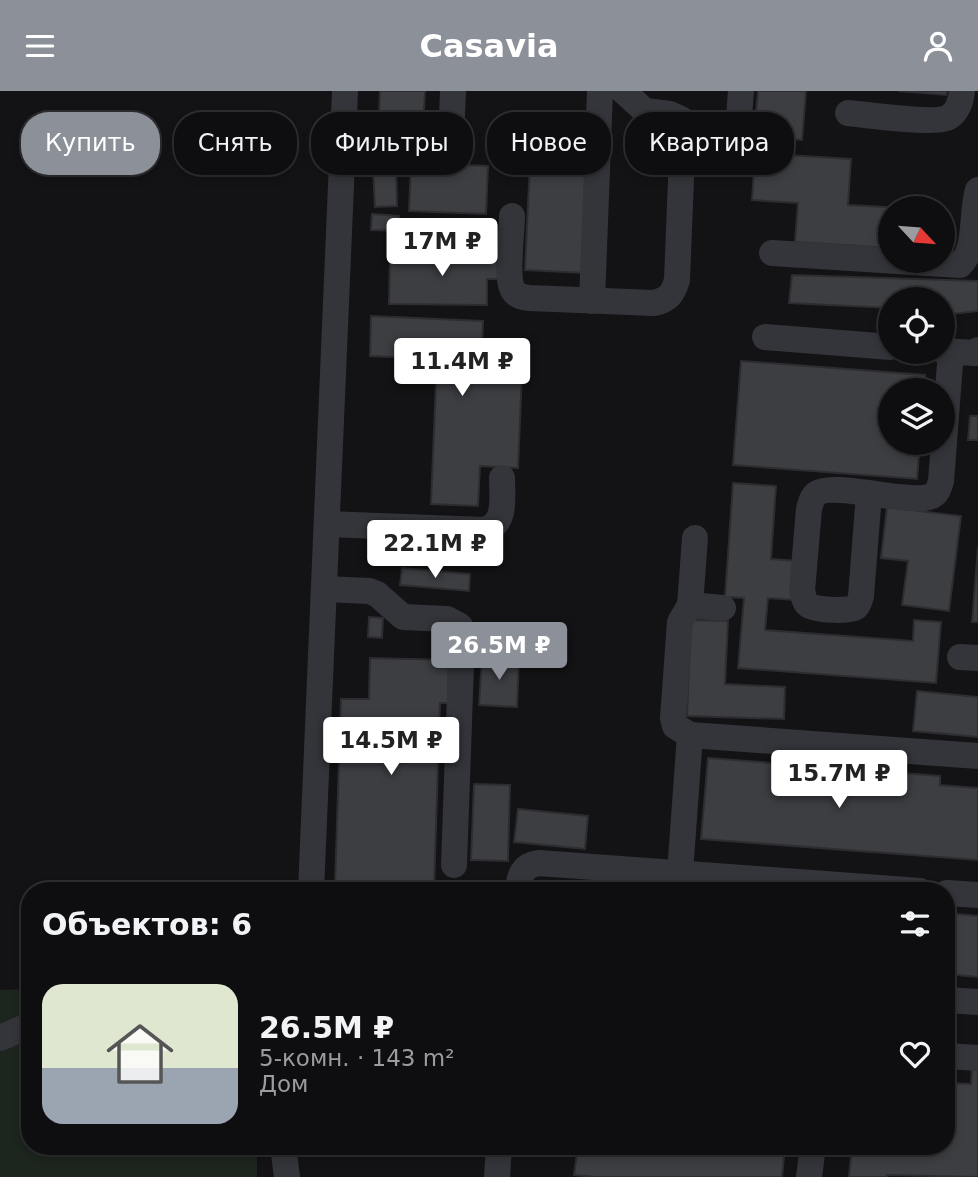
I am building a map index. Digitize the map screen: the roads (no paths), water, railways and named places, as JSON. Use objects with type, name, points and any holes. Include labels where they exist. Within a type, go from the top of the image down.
[{"type":"street","points":[[311,882],[345,91]]},
{"type":"street","points":[[452,112],[453,91]]},
{"type":"street","points":[[592,300],[600,91]]},
{"type":"street","points":[[512,216],[510,277],[512,289],[518,296],[654,303],[666,300],[674,291],[677,280],[683,129],[681,119],[670,114],[645,111],[623,91]]},
{"type":"street","points":[[848,113],[933,120],[948,118],[957,109],[962,91]]},
{"type":"street","points":[[772,253],[960,265],[966,260],[970,249],[973,205],[978,190]]},
{"type":"street","points":[[765,337],[878,346]]},
{"type":"street","points":[[955,352],[974,353],[978,350]]},
{"type":"street","points":[[869,494],[858,605],[845,610],[809,606],[804,601],[802,591],[812,497],[818,492],[827,491],[930,497],[938,491],[941,481],[946,364]]},
{"type":"street","points":[[327,524],[484,530],[493,528],[501,513],[502,478]]},
{"type":"street","points":[[695,538],[690,605],[680,622],[673,717],[675,726],[690,735],[978,756]]},
{"type":"street","points":[[324,589],[369,591],[377,594],[403,617],[447,619],[460,626],[462,636],[454,865]]},
{"type":"street","points":[[690,605],[723,608]]},
{"type":"street","points":[[680,873],[690,735]]},
{"type":"street","points":[[520,882],[522,871],[529,865],[539,863],[775,882]]},
{"type":"street","points":[[955,894],[978,895]]},
{"type":"street","points":[[955,1001],[978,1002]]},
{"type":"street","points":[[0,1038],[21,1029]]},
{"type":"street","points":[[955,1057],[978,1058]]},
{"type":"street","points":[[284,1155],[287,1177]]},
{"type":"street","points":[[497,1177],[498,1155]]},
{"type":"street","points":[[809,1177],[812,1155]]}]
